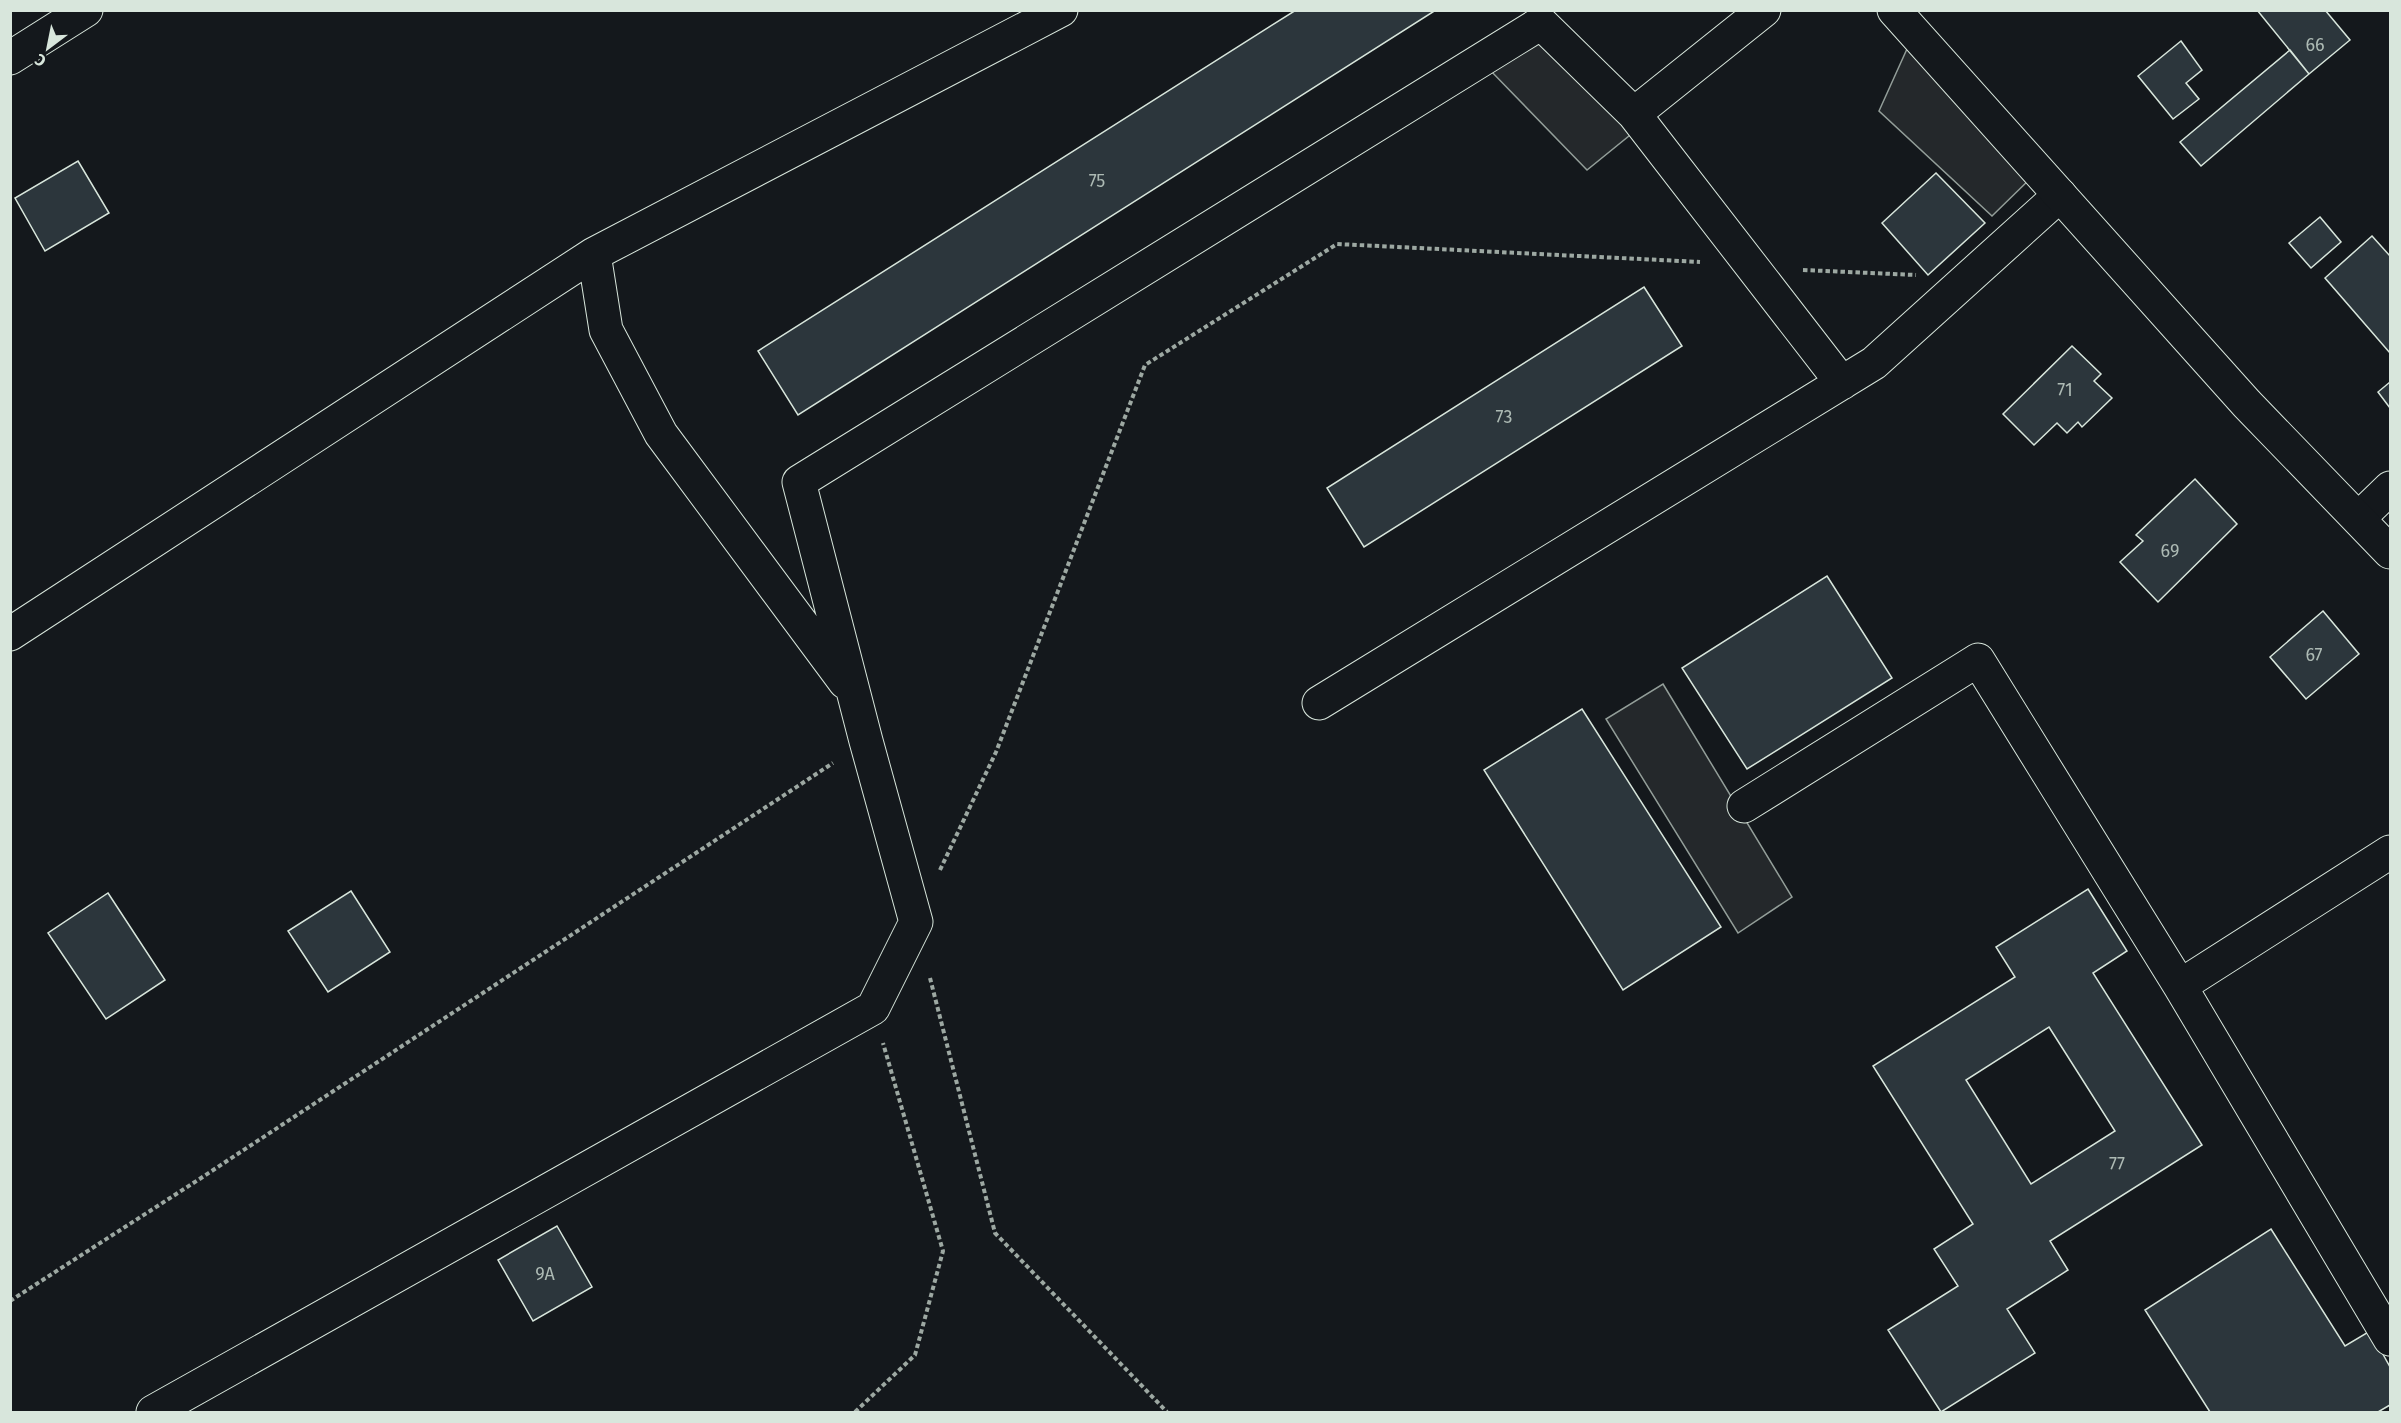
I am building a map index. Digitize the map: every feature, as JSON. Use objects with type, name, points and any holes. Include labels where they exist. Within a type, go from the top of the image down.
[{"type":"main road","points":[[10,58],[86,10]]},
{"type":"main road","points":[[10,634],[594,254],[1061,10]]},
{"type":"main road","points":[[1634,114],[1764,10]]},
{"type":"main road","points":[[1894,10],[2247,404],[2391,552]]},
{"type":"main road","points":[[153,1413],[873,1008],[915,922],[799,482],[1536,16],[1634,114],[1842,383]]},
{"type":"main road","points":[[1319,703],[1874,363],[2060,195]]},
{"type":"main road","points":[[594,254],[606,330],[661,434],[855,697]]},
{"type":"main road","points":[[2359,518],[2391,488]]},
{"type":"main road","points":[[1744,806],[1978,660],[2180,986],[2391,1339]]},
{"type":"main road","points":[[2180,986],[2391,852]]},
{"type":"path","points":[[1167,1413],[995,1233],[915,922],[996,752],[1145,365],[1337,244],[1751,265],[1795,270],[1969,277]]},
{"type":"path","points":[[10,1301],[228,1161],[866,741]]},
{"type":"path","points":[[855,1413],[915,1355],[943,1251],[873,1008]]},
{"type":"shaded area","points":[[1538,34],[1640,127],[1587,170],[1486,66]]},
{"type":"shaded area","points":[[1911,40],[2037,172],[1992,216],[1879,111]]},
{"type":"shaded area","points":[[1663,684],[1792,897],[1738,933],[1606,719]]},
{"type":"building","points":[[1296,10],[1436,10],[798,415],[758,351]]},
{"type":"building","points":[[2257,10],[2325,10],[2350,40],[2309,74]]},
{"type":"building","points":[[2181,41],[2202,70],[2186,83],[2199,99],[2173,119],[2138,76]]},
{"type":"building","points":[[2290,50],[2309,74],[2201,166],[2180,142]]},
{"type":"building","points":[[78,161],[109,213],[45,251],[15,198]]},
{"type":"building","points":[[1936,173],[1985,223],[1928,275],[1882,223]]},
{"type":"building","points":[[2320,217],[2341,242],[2311,268],[2289,243]]},
{"type":"building","points":[[2372,236],[2390,256],[2390,353],[2325,278]]},
{"type":"building","points":[[1644,287],[1682,346],[1364,547],[1327,488]]},
{"type":"building","points":[[2072,346],[2101,374],[2094,381],[2112,398],[2082,427],[2078,422],[2067,433],[2057,423],[2034,445],[2003,414]]},
{"type":"building","points":[[2390,382],[2390,408],[2378,392]]},
{"type":"building","points":[[2195,479],[2237,524],[2158,602],[2120,562],[2143,541],[2136,535]]},
{"type":"building","points":[[1827,576],[1892,678],[1747,769],[1682,668]]},
{"type":"building","points":[[2323,611],[2359,654],[2306,699],[2270,657]]},
{"type":"building","points":[[1582,709],[1721,927],[1623,990],[1484,770]]},
{"type":"building","points":[[2088,889],[2127,951],[2093,973],[2202,1145],[2050,1241],[2068,1270],[2007,1309],[2035,1353],[1941,1412],[1888,1330],[1958,1286],[1934,1249],[1973,1224],[1873,1066],[2015,977],[1996,947]],"holes":[[[2049,1027],[2115,1131],[2031,1184],[1966,1080]]]},
{"type":"building","points":[[351,891],[390,952],[328,992],[288,931]]},
{"type":"building","points":[[108,893],[165,980],[106,1019],[48,933]]},
{"type":"building","points":[[557,1226],[592,1287],[533,1321],[498,1260]]},
{"type":"building","points":[[2271,1229],[2345,1346],[2370,1331],[2390,1367],[2390,1405],[2378,1412],[2210,1412],[2145,1310]]}]
